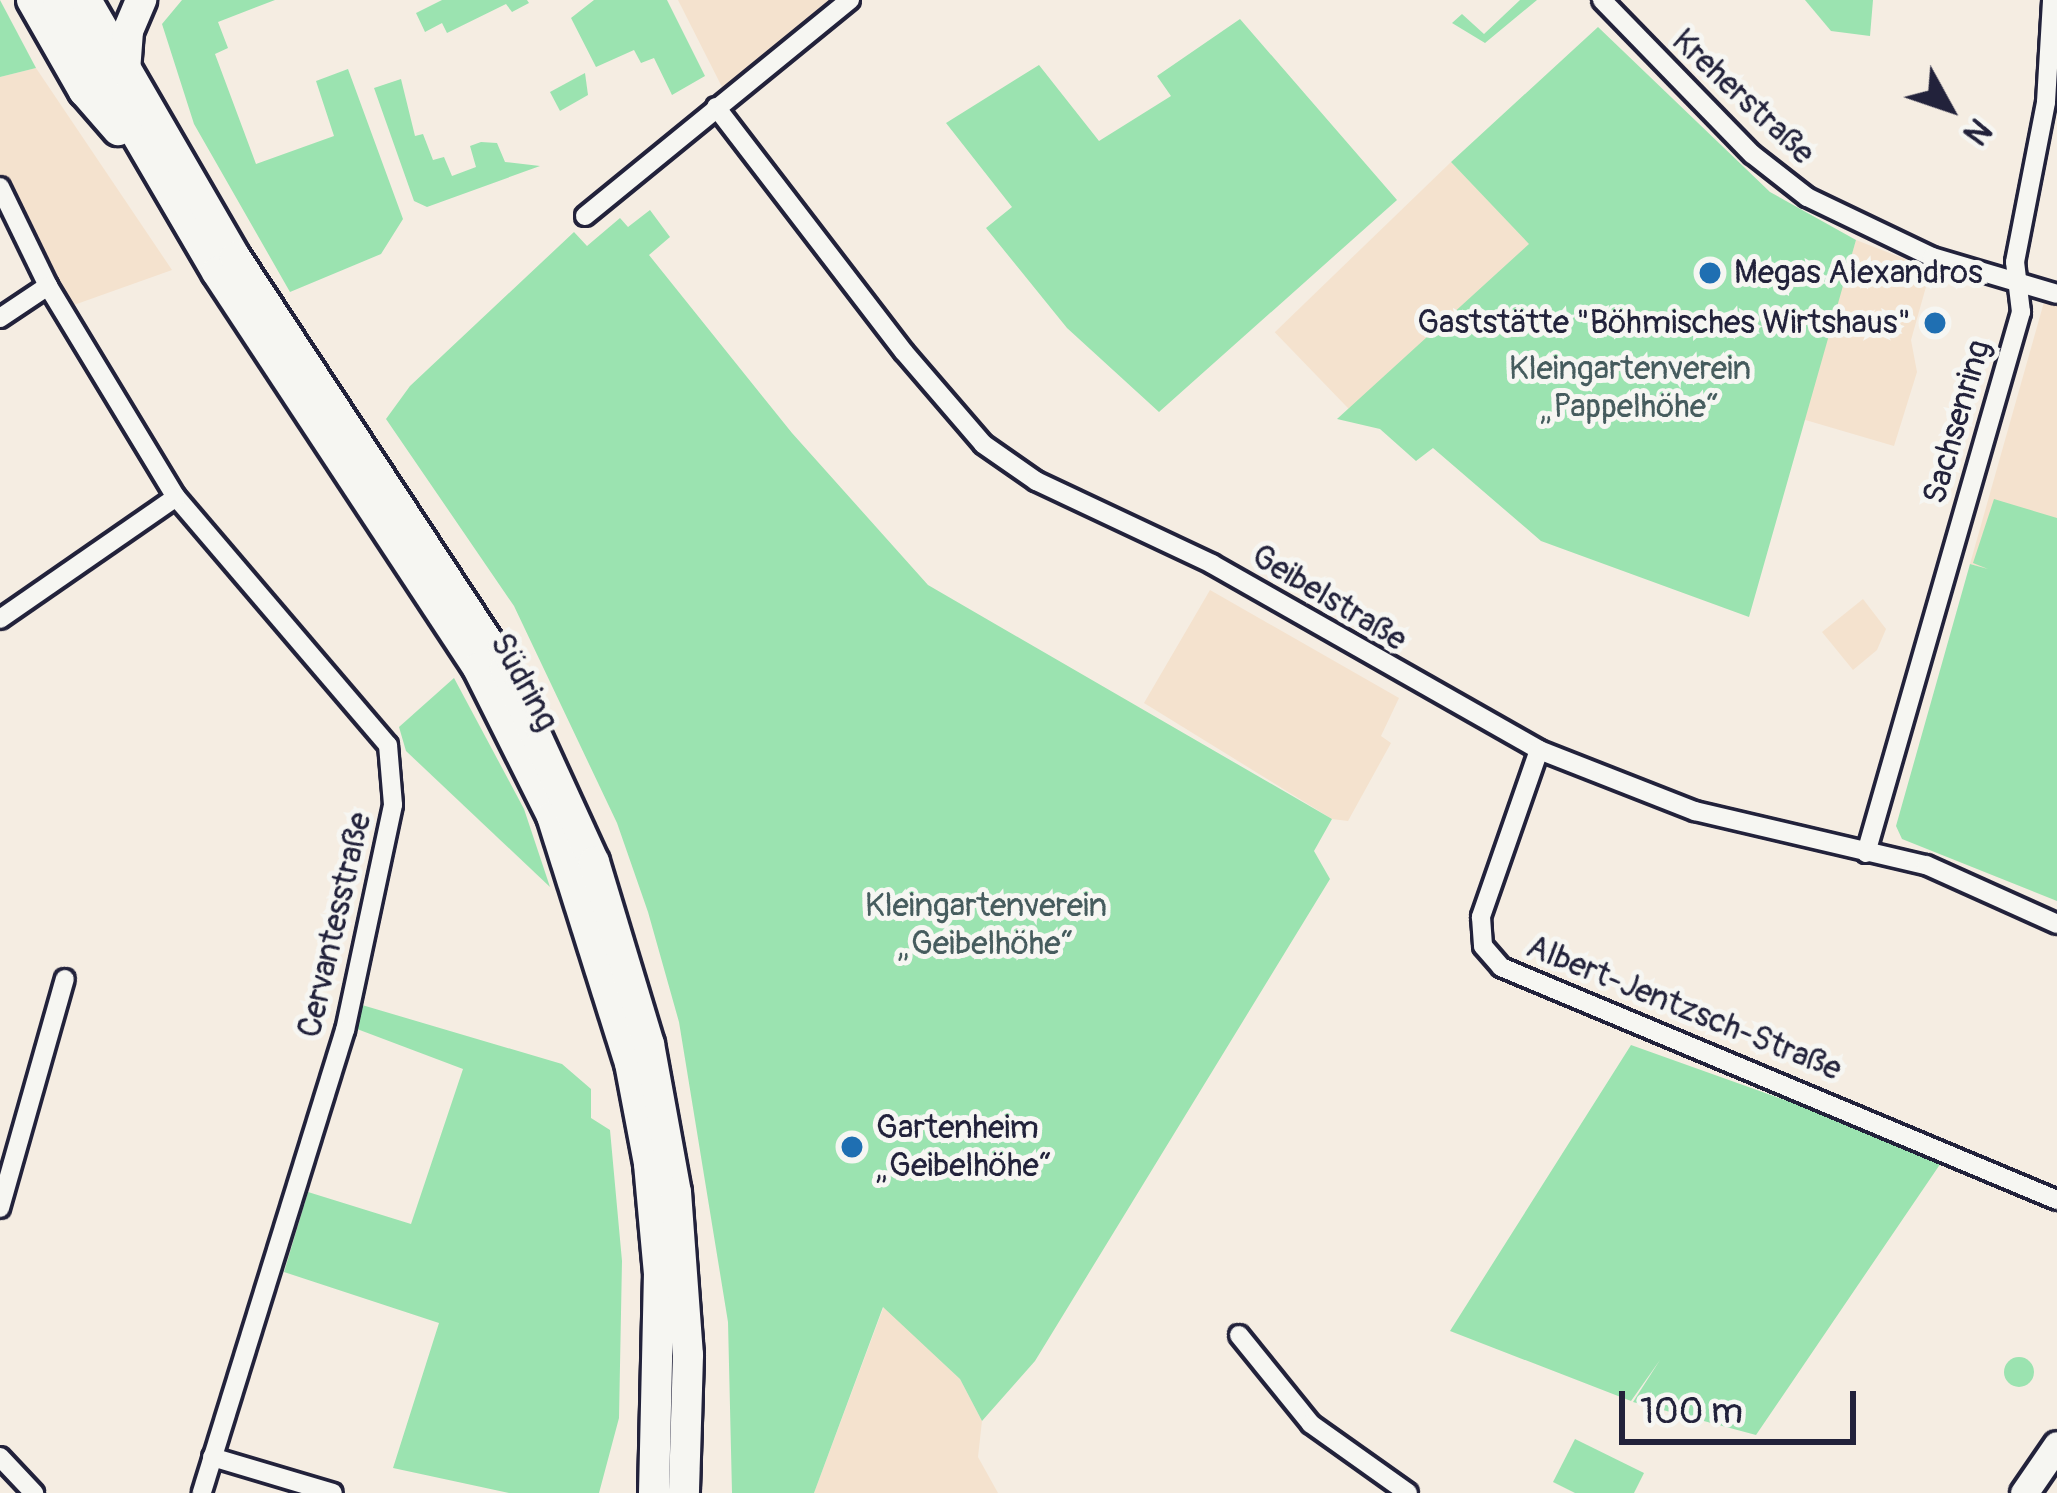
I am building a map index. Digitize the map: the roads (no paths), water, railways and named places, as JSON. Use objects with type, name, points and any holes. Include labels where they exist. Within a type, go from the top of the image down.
[{"type":"main road","points":[[32,0],[84,91],[156,169]]},
{"type":"main road","name":"Südring","points":[[58,0],[156,169],[478,668],[552,815],[630,1063],[649,1164],[659,1273],[654,1493]]},
{"type":"main road","name":"Südring","points":[[86,0],[235,257],[505,668],[595,862],[650,1044],[676,1192],[688,1355],[684,1493]]},
{"type":"main road","points":[[125,71],[128,31],[141,0]]},
{"type":"street","points":[[585,216],[850,0]]},
{"type":"street","name":"Kreherstraße","points":[[1602,0],[1752,154],[1807,197],[1869,232],[2057,294]]},
{"type":"street","name":"Sachsenring","points":[[1865,853],[2020,312],[2021,284],[2015,262],[2046,102],[2052,0]]},
{"type":"street","name":"Geibelstraße","points":[[716,107],[983,444],[1064,497],[1212,564],[1539,750],[1695,811],[1926,865],[2057,924]]},
{"type":"street","name":"Cervantesstraße","points":[[0,187],[48,286],[176,497],[388,745],[393,805],[345,1030],[202,1493]]},
{"type":"street","points":[[0,318],[48,286]]},
{"type":"street","points":[[0,619],[176,497]]},
{"type":"street","name":"Albert-Jentzsch-Straße","points":[[1539,750],[1480,916],[1483,946],[1501,967],[2057,1200]]},
{"type":"street","points":[[0,1208],[65,979]]},
{"type":"street","points":[[1239,1335],[1311,1424],[1408,1493]]},
{"type":"street","points":[[2024,1493],[2057,1445]]},
{"type":"street","points":[[212,1456],[333,1493]]},
{"type":"street","points":[[0,1457],[34,1493]]},
{"type":"place","name":"Megas Alexandros","points":[[1710,273]]},
{"type":"place","name":"Gaststätte \"Böhmisches Wirtshaus\"","points":[[1935,323]]},
{"type":"place","name":"Gartenheim „Geibelhöhe“","points":[[852,1147]]},
{"type":"park label","name":"Kleingartenverein „Pappelhöhe“","points":[[1630,388]]},
{"type":"park label","name":"Kleingartenverein „Geibelhöhe“","points":[[986,925]]}]
